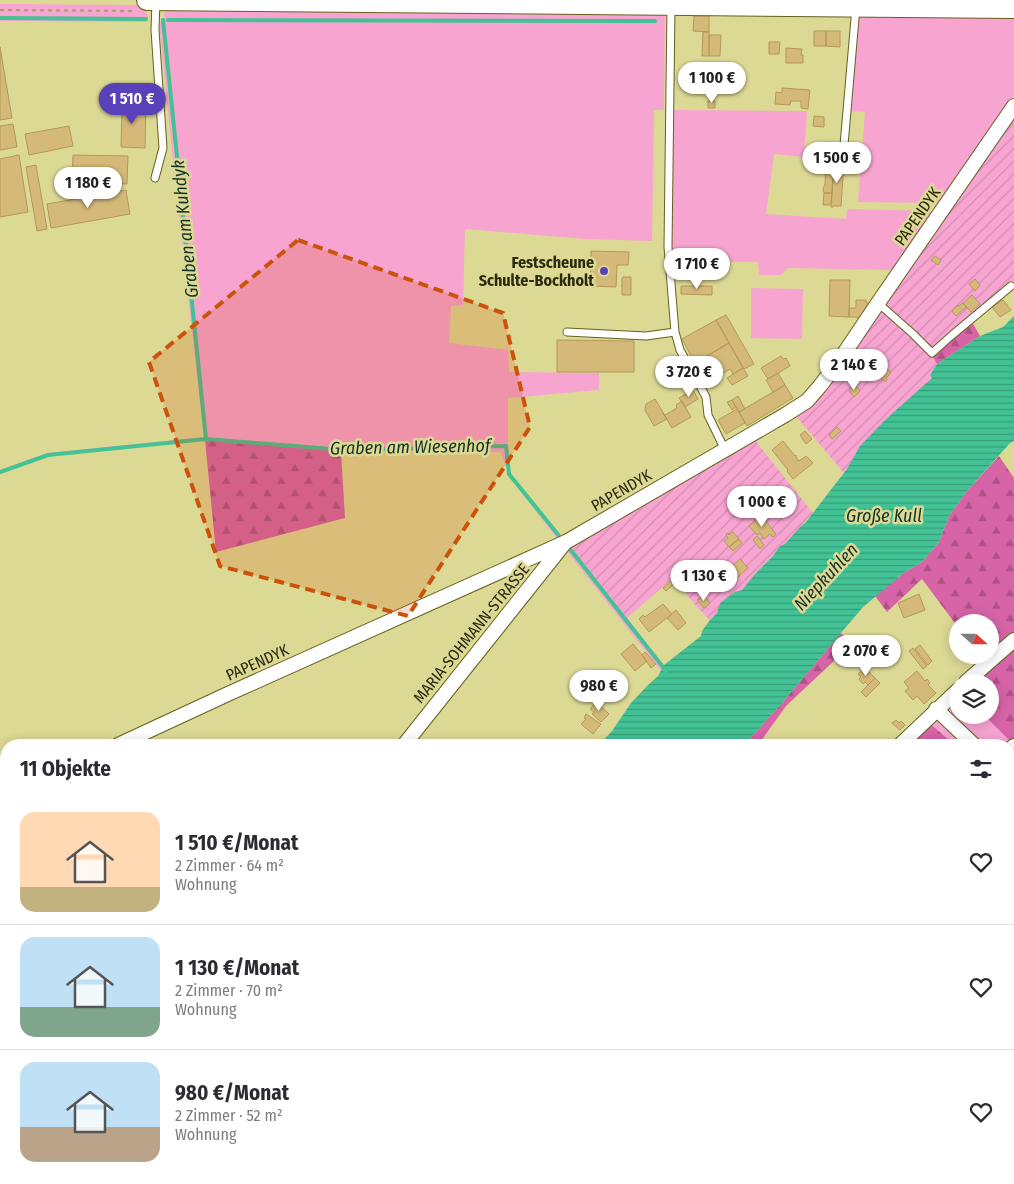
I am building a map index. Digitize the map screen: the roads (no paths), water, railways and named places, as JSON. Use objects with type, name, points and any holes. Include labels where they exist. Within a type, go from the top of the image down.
[{"type":"main road","points":[[147,0],[1014,8]]},
{"type":"street","name":"PAPENDYK","points":[[131,739],[566,542],[807,401],[839,361],[1014,106]]},
{"type":"street","name":"MARIA-SOHMANN-STRASSE","points":[[409,739],[566,542]]},
{"type":"street","points":[[975,674],[1014,640]]},
{"type":"street","points":[[906,739],[949,698]]},
{"type":"street","points":[[936,709],[968,739]]},
{"type":"lane","points":[[155,178],[163,148],[155,30],[156,0]]},
{"type":"lane","points":[[671,5],[668,247],[675,332],[680,350],[706,397],[708,416],[725,450]]},
{"type":"lane","points":[[844,145],[856,7]]},
{"type":"lane","points":[[878,303],[932,353],[1011,286]]},
{"type":"lane","points":[[567,332],[646,336],[675,332]]},
{"type":"water","name":"Große Kull","points":[[1014,316],[1014,441],[1010,443],[967,491],[949,516],[939,542],[922,562],[905,572],[863,607],[749,739],[605,739],[631,703],[658,676],[664,665],[701,636],[702,631],[717,613],[720,603],[735,592],[742,590],[780,546],[785,544],[806,522],[847,469],[860,446],[885,420],[932,378],[930,375],[937,364],[980,336],[1003,327]]},
{"type":"waterway","points":[[0,18],[146,19]]},
{"type":"waterway","name":"Graben am Kuhdyk","points":[[163,20],[206,439]]},
{"type":"waterway","points":[[168,20],[655,21]]},
{"type":"waterway","name":"Graben am Wiesenhof","points":[[0,472],[48,455],[206,439],[344,450],[506,446],[509,474],[560,537]]},
{"type":"waterway","name":"Graben am Wiesenhof","points":[[570,549],[666,671]]},
{"type":"place","name":"Festscheune Schulte-Bockholt","points":[[604,271]]},
{"type":"water label","name":"Niepkuhlen","points":[[826,577]]}]
